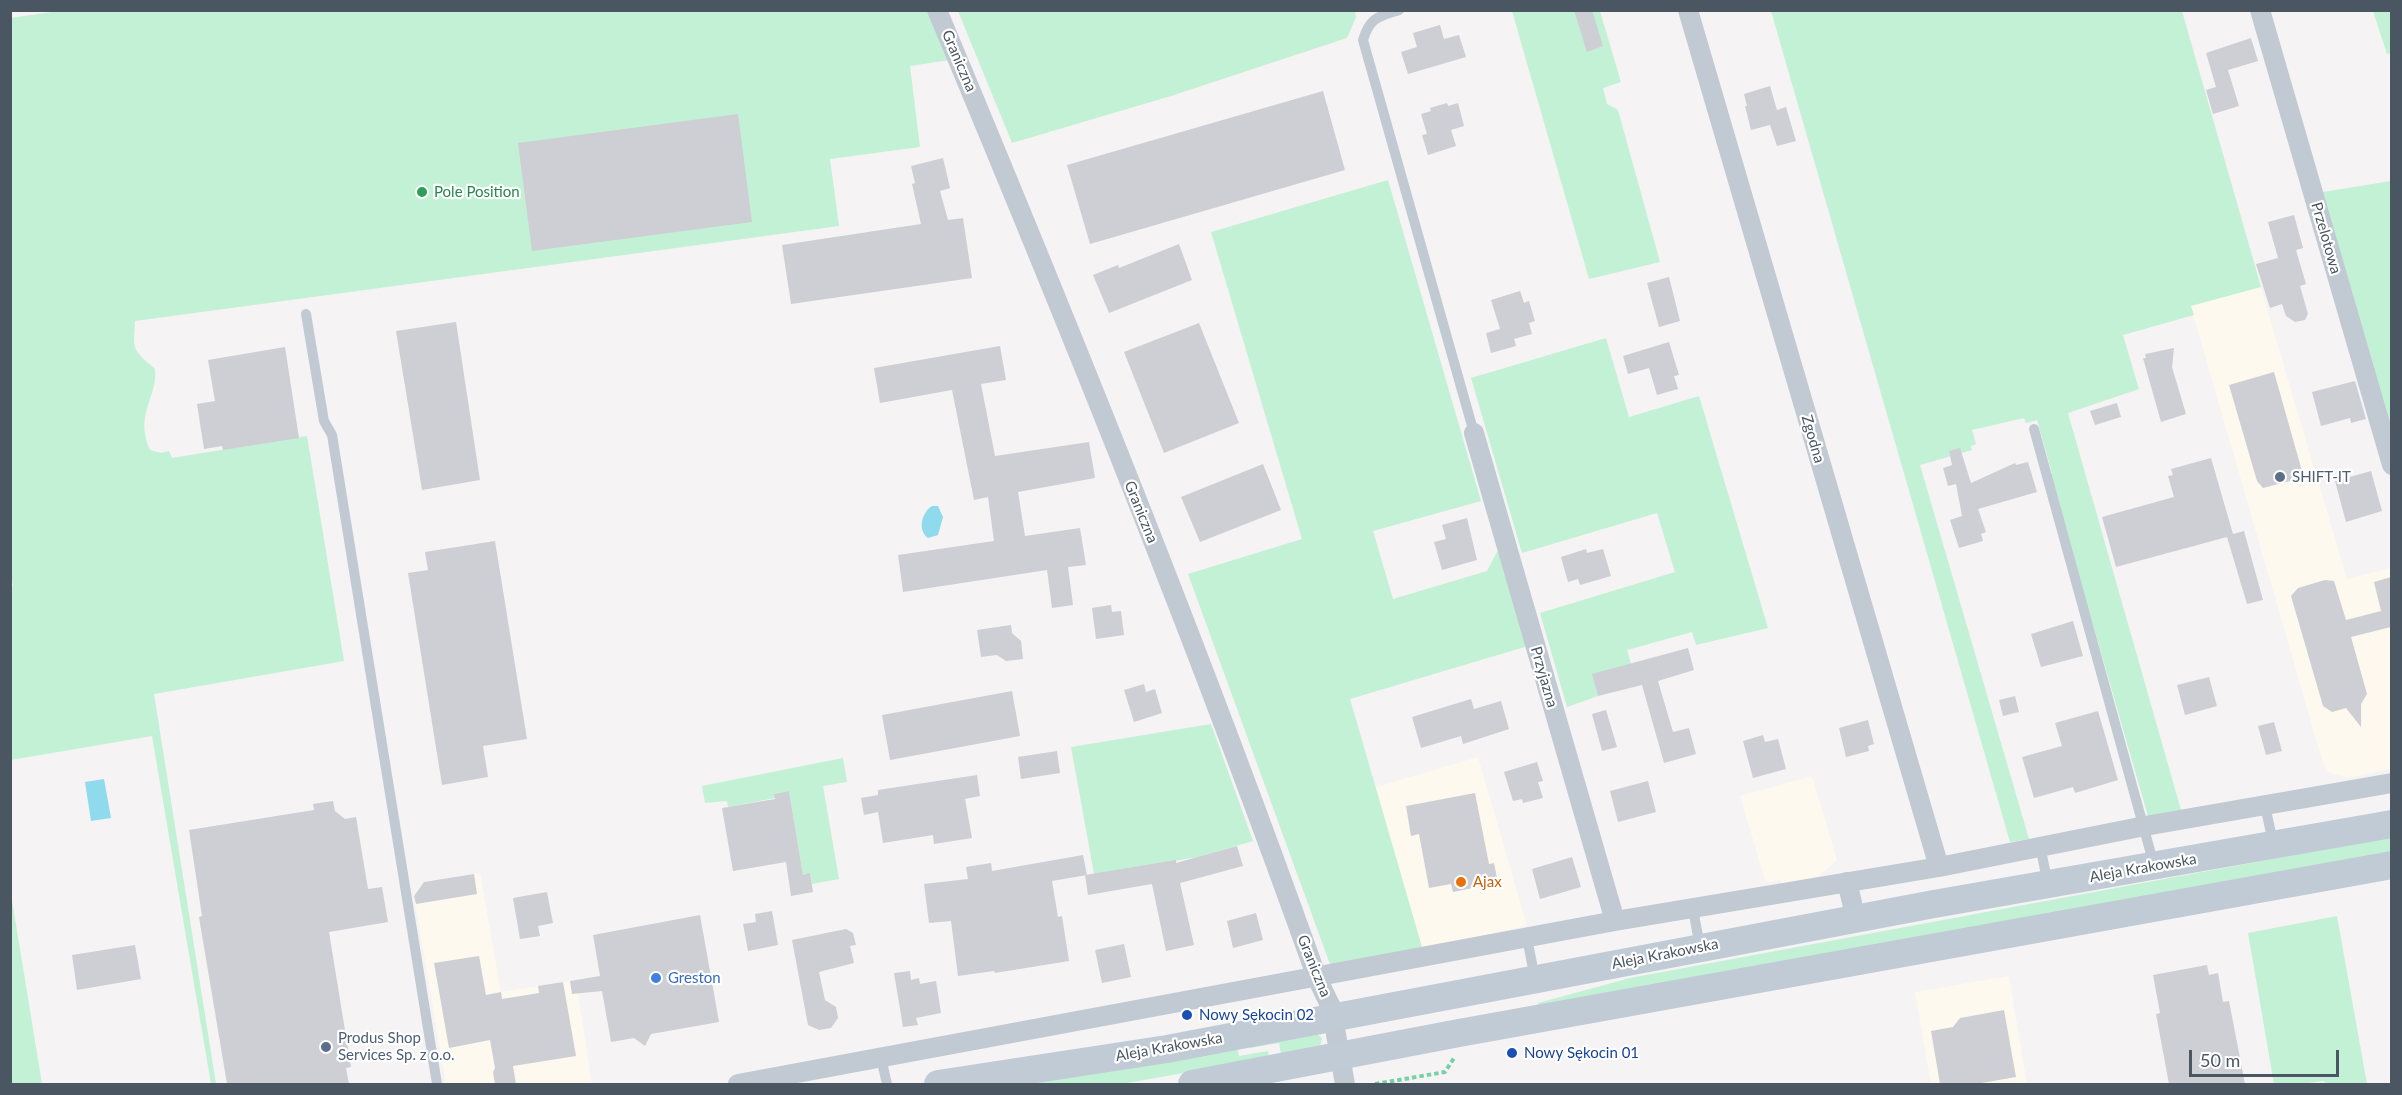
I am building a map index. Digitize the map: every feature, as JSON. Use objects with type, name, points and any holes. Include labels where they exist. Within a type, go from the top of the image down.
[{"type":"main road","name":"Aleja Krakowska","points":[[938,1084],[1167,1048],[1700,947],[2391,824]]},
{"type":"main road","points":[[1192,1084],[1458,1033],[2391,865]]},
{"type":"street","name":"Graniczna","points":[[937,10],[1171,586],[1333,1017],[1345,1084]]},
{"type":"street","name":"Zgodna","points":[[1688,10],[1938,867]]},
{"type":"street","name":"Przelotowa","points":[[2260,10],[2391,465]]},
{"type":"street","name":"Przyjazna","points":[[1474,433],[1615,921]]},
{"type":"street","points":[[738,1084],[810,1077],[881,1058],[1615,921],[1938,867],[2145,826],[2391,783]]},
{"type":"street","points":[[1847,882],[1856,920]]},
{"type":"lane","points":[[1399,10],[1376,18],[1367,27],[1363,40],[1474,433]]},
{"type":"lane","points":[[306,314],[324,421],[332,435],[437,1084]]},
{"type":"lane","points":[[2034,429],[2145,826],[2154,866]]},
{"type":"lane","points":[[2265,805],[2273,846]]},
{"type":"lane","points":[[2040,846],[2048,885]]},
{"type":"lane","points":[[1693,909],[1700,947]]},
{"type":"lane","points":[[1527,938],[1535,979]]},
{"type":"lane","points":[[881,1058],[887,1084]]},
{"type":"path","points":[[1375,1084],[1445,1072]]},
{"type":"shaded area","points":[[2246,238],[2347,579],[2391,568],[2391,769],[2347,778],[2328,772],[2322,760],[2176,255]]},
{"type":"shaded area","points":[[1478,757],[1527,926],[1422,947],[1376,787]]},
{"type":"shaded area","points":[[1812,776],[1837,860],[1819,876],[1782,884],[1780,880],[1769,882],[1765,880],[1740,796]]},
{"type":"shaded area","points":[[480,873],[501,992],[576,980],[592,1084],[446,1084],[414,896],[424,882]]},
{"type":"shaded area","points":[[2009,976],[2027,1084],[1931,1084],[1915,992]]},
{"type":"green space","points":[[66,10],[929,10],[950,60],[910,66],[920,147],[830,159],[839,226],[135,321],[134,344],[136,349],[155,369],[155,379],[144,426],[150,450],[161,453],[169,451],[172,458],[307,436],[344,661],[154,694],[216,1084],[211,1084],[152,736],[11,760],[10,587],[13,586],[10,567],[10,18]]},
{"type":"green space","points":[[958,11],[1355,11],[1356,17],[1347,38],[1171,96],[1012,143]]},
{"type":"green space","points":[[1512,11],[1600,11],[1621,82],[1603,88],[1607,104],[1618,110],[1660,262],[1589,279]]},
{"type":"green space","points":[[1771,11],[2182,11],[2261,287],[2191,306],[2194,315],[2123,335],[2139,389],[2068,413],[2181,810],[2148,816],[2050,475],[2052,473],[2037,420],[2026,423],[2024,418],[1972,430],[1976,444],[1971,446],[1972,450],[1920,465],[2029,839],[2010,842]]},
{"type":"green space","points":[[2373,11],[2391,11],[2391,53],[2387,54]]},
{"type":"green space","points":[[1388,180],[1481,501],[1373,531],[1393,599],[1487,571],[1500,550],[1528,646],[1350,699],[1422,947],[1331,967],[1188,574],[1302,539],[1211,232]]},
{"type":"green space","points":[[2391,181],[2391,435],[2323,192]]},
{"type":"green space","points":[[1606,338],[1629,417],[1699,396],[1768,628],[1696,645],[1692,632],[1627,650],[1631,664],[1593,675],[1598,696],[1567,707],[1540,613],[1675,572],[1657,513],[1522,553],[1471,378]]},
{"type":"green space","points":[[1211,724],[1253,841],[1198,857],[1094,874],[1071,747]]},
{"type":"green space","points":[[843,758],[847,782],[823,786],[839,879],[812,884],[810,874],[803,875],[789,791],[774,794],[775,798],[728,807],[727,801],[705,803],[702,786]]},
{"type":"green space","points":[[2391,837],[2391,852],[1539,1006],[1538,1003],[1630,978]]},
{"type":"green space","points":[[11,894],[42,1084],[11,1084]]},
{"type":"green space","points":[[2337,916],[2367,1084],[2328,1084],[2323,1081],[2274,1084],[2248,933]]},
{"type":"green space","points":[[1316,1033],[1322,1038],[1320,1047],[1281,1054],[1279,1043],[1250,1048],[1249,1045]]},
{"type":"green space","points":[[1237,1047],[1239,1056],[1268,1051],[1269,1058],[1121,1084],[1026,1084]]},
{"type":"water","points":[[932,506],[938,506],[943,517],[938,535],[928,538],[923,530],[922,521]]},
{"type":"water","points":[[104,779],[111,818],[91,821],[85,782]]},
{"type":"building","points":[[1574,10],[1592,10],[1603,46],[1587,52]]},
{"type":"building","points":[[1440,25],[1444,39],[1459,35],[1466,57],[1408,74],[1401,52],[1417,47],[1413,33]]},
{"type":"building","points":[[2251,38],[2258,61],[2228,70],[2239,106],[2213,114],[2206,90],[2216,87],[2206,53]]},
{"type":"building","points":[[1770,86],[1777,110],[1786,107],[1796,141],[1777,146],[1770,125],[1751,130],[1744,94]]},
{"type":"building","points":[[1323,91],[1345,170],[1090,244],[1067,165]]},
{"type":"building","points":[[1447,103],[1448,106],[1458,103],[1464,126],[1451,130],[1456,146],[1428,155],[1422,135],[1427,134],[1421,114],[1431,111],[1430,108]]},
{"type":"building","points":[[738,114],[752,222],[532,251],[518,143]]},
{"type":"building","points":[[943,158],[950,188],[940,191],[948,220],[963,218],[972,278],[791,304],[782,245],[921,224],[912,184],[915,183],[911,166]]},
{"type":"building","points":[[2294,215],[2303,248],[2296,250],[2306,284],[2300,286],[2308,314],[2305,320],[2295,322],[2286,316],[2282,304],[2270,308],[2256,264],[2278,258],[2268,222]]},
{"type":"building","points":[[1179,244],[1192,280],[1109,313],[1093,275],[1118,265],[1119,268]]},
{"type":"building","points":[[1669,277],[1680,321],[1659,327],[1647,283]]},
{"type":"building","points":[[1520,291],[1524,303],[1529,301],[1535,321],[1529,323],[1532,334],[1514,339],[1516,346],[1491,353],[1486,333],[1500,329],[1491,300]]},
{"type":"building","points":[[456,322],[480,480],[422,490],[396,331]]},
{"type":"building","points":[[1199,323],[1239,423],[1164,453],[1124,352]]},
{"type":"building","points":[[1669,342],[1679,375],[1674,376],[1678,389],[1657,395],[1649,368],[1628,374],[1623,356]]},
{"type":"building","points":[[1000,346],[1006,380],[981,384],[995,456],[1089,442],[1095,478],[1018,492],[1025,536],[1080,528],[1086,565],[1068,567],[1073,605],[1052,608],[1047,570],[903,592],[898,555],[994,541],[988,497],[974,500],[952,390],[880,403],[874,368]]},
{"type":"building","points":[[285,347],[299,438],[223,450],[222,446],[204,449],[197,404],[215,401],[208,360]]},
{"type":"building","points":[[2174,348],[2172,367],[2186,414],[2161,422],[2143,358],[2146,358],[2145,354]]},
{"type":"building","points":[[2274,372],[2302,471],[2298,479],[2263,488],[2257,481],[2229,385]]},
{"type":"building","points":[[2355,381],[2366,419],[2351,423],[2350,418],[2321,426],[2312,392]]},
{"type":"building","points":[[2117,403],[2121,417],[2095,425],[2090,411]]},
{"type":"building","points":[[1960,448],[1971,483],[2015,463],[2016,465],[2028,462],[2037,492],[1978,509],[1986,532],[1981,534],[1983,541],[1959,548],[1950,520],[1962,516],[1956,484],[1948,486],[1943,468],[1952,465],[1949,451]]},
{"type":"building","points":[[2211,458],[2233,534],[2244,531],[2263,600],[2247,604],[2227,537],[2116,567],[2102,517],[2174,497],[2168,476],[2173,475],[2171,469]]},
{"type":"building","points":[[1263,464],[1281,510],[1200,542],[1181,497]]},
{"type":"building","points":[[2371,471],[2382,511],[2346,522],[2335,481]]},
{"type":"building","points":[[1467,518],[1477,560],[1442,570],[1434,542],[1446,539],[1442,525]]},
{"type":"building","points":[[495,541],[527,739],[483,746],[488,777],[442,785],[408,573],[428,570],[425,552]]},
{"type":"building","points":[[1586,549],[1587,553],[1603,549],[1611,576],[1580,585],[1578,579],[1568,582],[1561,557]]},
{"type":"building","points":[[2391,577],[2391,627],[2351,637],[2367,694],[2361,704],[2361,727],[2346,708],[2332,712],[2323,706],[2291,596],[2298,588],[2325,580],[2334,581],[2346,620],[2381,611],[2374,582]]},
{"type":"building","points":[[1111,605],[1112,612],[1121,611],[1124,635],[1096,639],[1092,608]]},
{"type":"building","points":[[2073,621],[2083,656],[2041,667],[2031,634]]},
{"type":"building","points":[[1011,625],[1012,633],[1021,641],[1023,659],[1006,661],[997,655],[981,657],[977,630]]},
{"type":"building","points":[[1688,648],[1694,670],[1658,681],[1673,732],[1689,728],[1696,754],[1664,763],[1642,685],[1598,696],[1592,674]]},
{"type":"building","points":[[2209,677],[2217,706],[2185,715],[2177,685]]},
{"type":"building","points":[[1144,684],[1146,692],[1155,689],[1162,713],[1134,722],[1124,690]]},
{"type":"building","points":[[1012,691],[1020,736],[890,760],[882,715]]},
{"type":"building","points":[[2015,696],[2019,712],[2003,716],[1999,700]]},
{"type":"building","points":[[1471,699],[1474,709],[1501,701],[1509,729],[1463,744],[1461,736],[1421,748],[1412,717]]},
{"type":"building","points":[[1606,710],[1617,747],[1602,751],[1592,714]]},
{"type":"building","points":[[2098,711],[2118,780],[2075,793],[2073,787],[2034,798],[2022,757],[2062,746],[2055,723]]},
{"type":"building","points":[[1868,720],[1874,744],[1868,746],[1869,751],[1846,757],[1839,728]]},
{"type":"building","points":[[2274,722],[2282,751],[2266,755],[2258,726]]},
{"type":"building","points":[[1763,735],[1765,742],[1778,739],[1786,769],[1753,778],[1743,741]]},
{"type":"building","points":[[1057,751],[1060,773],[1021,779],[1018,757]]},
{"type":"building","points":[[1537,762],[1543,781],[1538,782],[1543,798],[1523,803],[1522,799],[1513,801],[1504,772]]},
{"type":"building","points":[[977,775],[980,796],[965,799],[972,838],[934,844],[933,835],[883,843],[878,812],[864,815],[861,798],[878,795],[878,790]]},
{"type":"building","points":[[1648,781],[1656,812],[1618,822],[1610,791]]},
{"type":"building","points":[[789,791],[803,875],[810,873],[813,892],[791,896],[786,862],[733,871],[722,808],[775,799],[774,794]]},
{"type":"building","points":[[1475,793],[1489,864],[1494,863],[1498,883],[1453,892],[1451,884],[1429,888],[1419,834],[1411,836],[1406,806]]},
{"type":"building","points":[[333,801],[335,811],[345,819],[356,817],[368,889],[382,887],[388,922],[329,932],[351,1067],[346,1068],[349,1084],[227,1084],[199,917],[202,916],[189,830],[314,810],[313,804]]},
{"type":"building","points":[[1237,846],[1243,866],[1180,883],[1194,945],[1166,951],[1152,884],[1088,895],[1085,875],[1176,860],[1176,863]]},
{"type":"building","points":[[1083,855],[1087,875],[1052,881],[1058,917],[1062,916],[1069,961],[995,973],[994,971],[958,976],[951,921],[929,923],[924,884],[968,879],[966,867],[991,863],[992,871]]},
{"type":"building","points":[[1572,857],[1581,887],[1540,899],[1532,869]]},
{"type":"building","points":[[474,874],[477,894],[416,904],[414,896],[424,882]]},
{"type":"building","points":[[547,892],[553,923],[538,926],[540,936],[520,939],[513,898]]},
{"type":"building","points":[[772,911],[778,945],[748,951],[743,924],[756,922],[755,914]]},
{"type":"building","points":[[1256,913],[1263,940],[1233,948],[1227,921]]},
{"type":"building","name":"Greston","points":[[700,915],[719,1022],[651,1034],[645,1046],[634,1038],[611,1042],[602,991],[572,994],[570,981],[600,976],[593,935]]},
{"type":"building","points":[[846,929],[853,933],[856,945],[850,946],[854,963],[819,972],[825,1000],[836,1007],[838,1018],[831,1028],[819,1030],[808,1025],[792,940]]},
{"type":"building","points":[[1124,944],[1131,977],[1102,983],[1095,950]]},
{"type":"building","points":[[135,945],[141,979],[77,990],[72,955]]},
{"type":"building","points":[[479,956],[486,995],[501,992],[502,999],[539,993],[538,986],[563,982],[576,1056],[513,1066],[516,1084],[495,1084],[493,1072],[495,1068],[490,1040],[449,1048],[434,963]]},
{"type":"building","points":[[2207,965],[2209,975],[2218,973],[2223,1002],[2229,1001],[2245,1084],[2169,1084],[2156,1014],[2160,1013],[2153,975]]},
{"type":"building","points":[[910,971],[911,980],[919,978],[920,984],[936,981],[941,1013],[916,1018],[918,1025],[903,1027],[894,973]]},
{"type":"building","points":[[2004,1010],[2016,1077],[1976,1084],[1940,1084],[1931,1031],[1953,1027],[1960,1018]]},
{"type":"place","name":"Pole Position","points":[[422,192]]},
{"type":"place","name":"SHIFT-IT","points":[[2280,477]]},
{"type":"place","name":"Ajax","points":[[1461,882]]},
{"type":"place","name":"Greston","points":[[656,978]]},
{"type":"place","name":"Nowy Sękocin 02","points":[[1187,1015]]},
{"type":"place","name":"Produs Shop Services Sp. z o.o.","points":[[326,1047]]},
{"type":"place","name":"Nowy Sękocin 01","points":[[1512,1053]]}]
